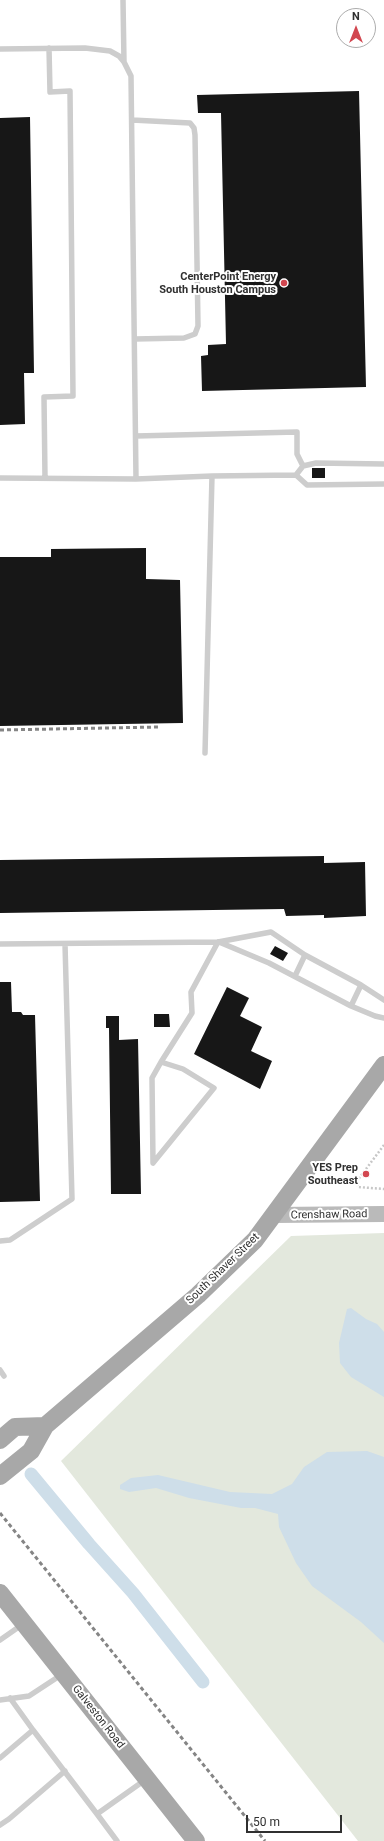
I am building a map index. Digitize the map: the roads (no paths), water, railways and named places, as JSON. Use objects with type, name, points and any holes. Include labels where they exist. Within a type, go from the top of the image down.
[{"type":"main road","name":"South Shaver Street","points":[[0,1476],[31,1451],[45,1426],[198,1295],[255,1240],[384,1065]]},
{"type":"main road","name":"Crenshaw Road","points":[[274,1215],[384,1214]]},
{"type":"main road","points":[[0,1440],[16,1427],[45,1426]]},
{"type":"main road","name":"Galveston Road","points":[[0,1593],[196,1841]]},
{"type":"lane","points":[[123,0],[124,62]]},
{"type":"lane","points":[[45,478],[44,397],[73,396],[70,91],[50,92],[49,48]]},
{"type":"lane","points":[[0,49],[85,48],[110,51],[119,56],[124,62],[131,76],[136,479]]},
{"type":"lane","points":[[132,120],[190,123],[194,128],[198,326],[195,334],[184,338],[135,339]]},
{"type":"lane","points":[[136,436],[297,432],[297,454],[303,466]]},
{"type":"lane","points":[[296,475],[303,466],[316,463],[384,464]]},
{"type":"lane","points":[[0,478],[136,479],[296,475],[307,485],[384,484]]},
{"type":"lane","points":[[205,753],[212,476]]},
{"type":"lane","points":[[0,944],[218,942],[271,932],[305,955],[361,985],[384,1000]]},
{"type":"lane","points":[[218,942],[269,963],[350,1006],[374,1016],[384,1018]]},
{"type":"lane","points":[[161,1062],[183,1069],[214,1088],[153,1164],[152,1078],[161,1062],[192,1013],[190,992],[218,942]]},
{"type":"lane","points":[[0,1241],[10,1240],[72,1199],[65,944]]},
{"type":"lane","points":[[295,976],[305,955]]},
{"type":"lane","points":[[350,1006],[361,985]]},
{"type":"lane","points":[[0,1370],[4,1376]]},
{"type":"lane","points":[[0,1640],[24,1623]]},
{"type":"lane","points":[[0,1700],[29,1696],[63,1673]]},
{"type":"lane","points":[[10,1698],[117,1841]]},
{"type":"lane","points":[[0,1758],[33,1730]]},
{"type":"lane","points":[[0,1825],[9,1820],[65,1771]]},
{"type":"lane","points":[[96,1814],[147,1779]]},
{"type":"waterway","points":[[31,1474],[89,1544],[133,1593],[203,1682]]},
{"type":"railway","points":[[0,730],[158,727]]},
{"type":"railway","points":[[0,1513],[265,1841]]},
{"type":"place","name":"CenterPoint Energy South Houston Campus","points":[[284,283]]},
{"type":"place","name":"YES Prep Southeast","points":[[366,1174]]}]
